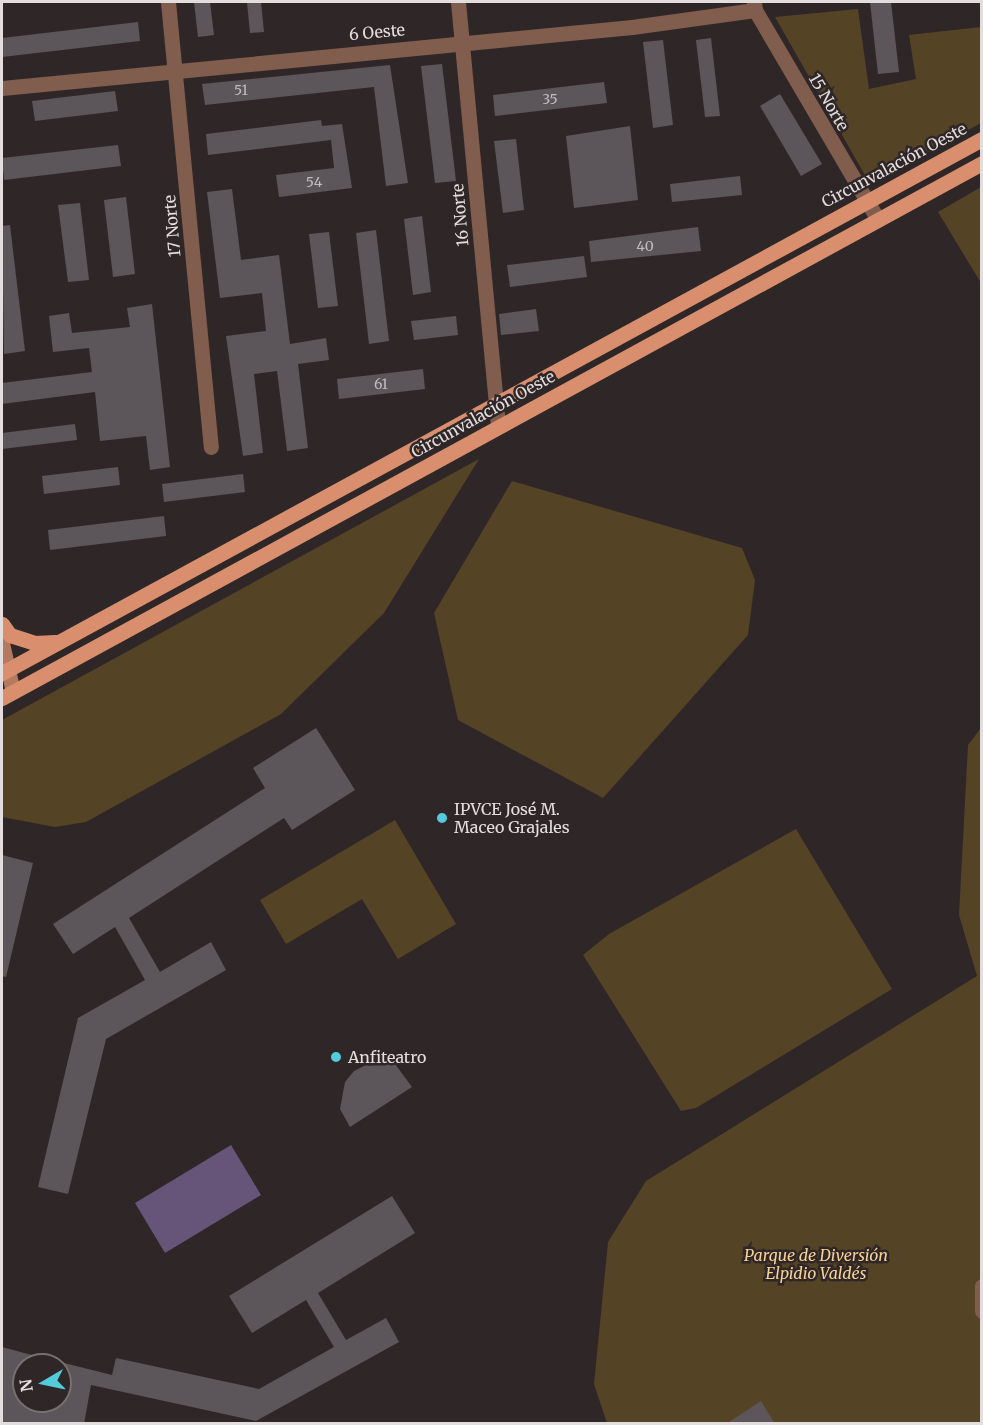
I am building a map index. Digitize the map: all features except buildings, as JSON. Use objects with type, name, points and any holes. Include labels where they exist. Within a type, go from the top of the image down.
[{"type":"main road","name":"Circunvalación Oeste","points":[[4,671],[981,139]]},
{"type":"main road","name":"Circunvalación Oeste","points":[[7,695],[981,163]]},
{"type":"main road","points":[[2,624],[10,635],[34,643],[58,642]]},
{"type":"main road","points":[[2,643],[7,695]]},
{"type":"street","name":"17 Norte","points":[[168,2],[211,447]]},
{"type":"street","name":"16 Norte","points":[[458,2],[498,426]]},
{"type":"street","name":"6 Oeste","points":[[2,88],[632,27],[754,6]]},
{"type":"street","name":"15 Norte","points":[[754,6],[878,220]]},
{"type":"street","points":[[981,1286],[981,1311]]},
{"type":"green space","points":[[858,9],[869,89],[916,79],[909,35],[981,27],[981,123],[870,184],[775,17]]},
{"type":"green space","points":[[981,187],[981,283],[938,212]]},
{"type":"green space","points":[[479,459],[384,613],[281,714],[86,822],[55,827],[2,817],[2,720]]},
{"type":"green space","points":[[512,481],[742,548],[755,580],[748,635],[603,798],[458,720],[434,613]]},
{"type":"green space","name":"Parque de Diversión Elpidio Valdés","points":[[981,728],[981,1423],[607,1423],[594,1384],[608,1242],[646,1181],[977,976],[959,915],[968,745]]},
{"type":"green space","points":[[395,820],[456,924],[398,959],[362,899],[286,944],[260,900]]},
{"type":"green space","points":[[796,829],[892,989],[696,1108],[681,1111],[583,955],[609,934]]},
{"type":"shaded area","points":[[231,1145],[261,1195],[165,1253],[135,1203]]},
{"type":"place","name":"IPVCE José M. Maceo Grajales","points":[[442,818]]},
{"type":"place","name":"Anfiteatro","points":[[336,1057]]}]
